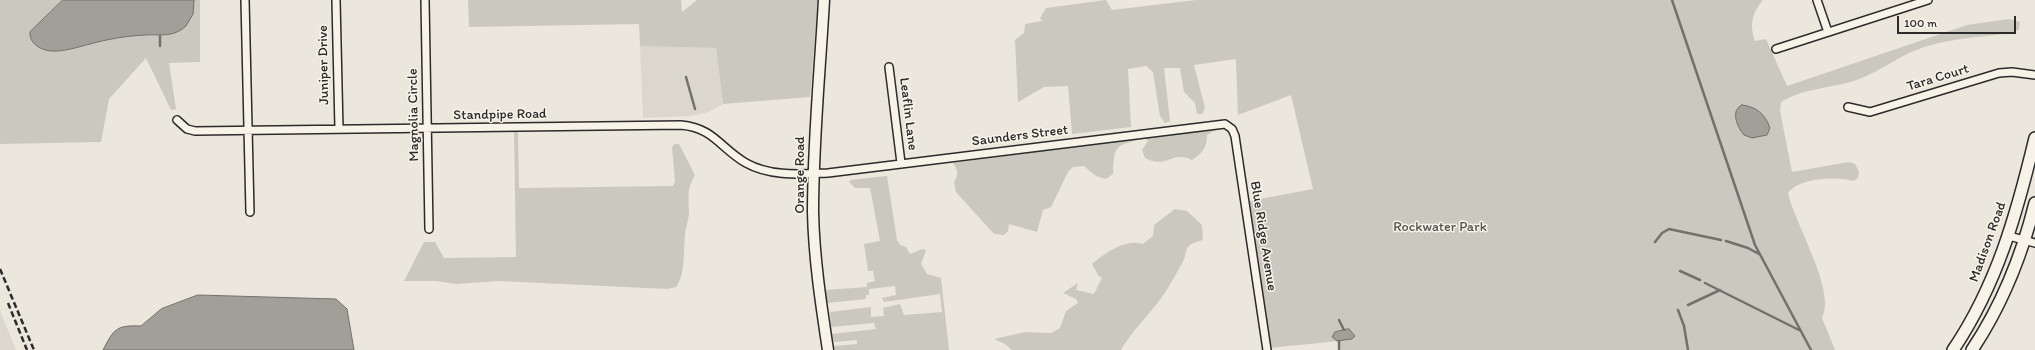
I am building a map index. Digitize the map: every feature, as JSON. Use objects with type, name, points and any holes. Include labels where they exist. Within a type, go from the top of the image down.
[{"type":"main road","name":"Orange Road","points":[[824,0],[815,121],[814,174],[815,246],[828,350]]},
{"type":"main road","name":"Madison Road","points":[[1953,350],[1987,291],[2009,236],[2035,138]]},
{"type":"main road","points":[[1972,350],[2004,294],[2030,242],[2035,203]]},
{"type":"street","points":[[245,0],[250,212]]},
{"type":"street","name":"Juniper Drive","points":[[336,0],[338,129]]},
{"type":"street","name":"Magnolia Circle","points":[[425,0],[429,229]]},
{"type":"street","points":[[1817,0],[1828,32]]},
{"type":"street","points":[[1776,49],[1928,0]]},
{"type":"street","name":"Leaflin Lane","points":[[888,67],[901,163]]},
{"type":"street","name":"Tara Court","points":[[1848,107],[1870,112],[1999,73],[2012,72],[2035,75]]},
{"type":"street","name":"Standpipe Road","points":[[177,120],[187,129],[195,131],[688,125],[706,131],[740,159],[757,168],[779,173],[814,174]]},
{"type":"street","name":"Saunders Street","points":[[814,174],[1221,124],[1229,127]]},
{"type":"street","name":"Blue Ridge Avenue","points":[[1229,127],[1235,136],[1267,350]]},
{"type":"street","points":[[2009,236],[2030,242]]},
{"type":"shaded area","points":[[63,0],[194,0],[193,14],[186,26],[171,34],[138,35],[117,38],[60,51],[51,51],[36,46],[31,40],[30,32]]},
{"type":"shaded area","points":[[640,46],[716,48],[723,104],[706,113],[691,116],[643,118]]},
{"type":"shaded area","points":[[1742,105],[1752,107],[1763,115],[1770,128],[1767,135],[1752,138],[1744,135],[1739,128],[1736,119],[1736,111],[1738,107]]},
{"type":"shaded area","points":[[198,295],[336,299],[347,309],[354,350],[103,350],[110,337],[117,330],[126,326],[141,326],[161,309]]},
{"type":"shaded area","points":[[0,311],[16,350],[0,350]]},
{"type":"shaded area","points":[[1349,329],[1355,336],[1352,339],[1337,341],[1332,337],[1335,332]]},
{"type":"green space","points":[[0,0],[200,0],[200,62],[169,63],[176,109],[171,110],[146,58],[109,99],[101,142],[0,144]]},
{"type":"green space","points":[[468,0],[681,0],[682,12],[697,0],[818,0],[810,97],[723,104],[716,48],[640,46],[639,24],[469,27]]},
{"type":"green space","name":"Rockwater Park","points":[[1106,0],[1112,10],[1196,0],[1763,0],[1754,14],[1752,24],[1753,35],[1755,41],[1766,39],[1787,86],[1967,25],[2009,19],[2020,22],[2019,29],[2012,33],[1930,45],[1905,55],[1872,73],[1851,82],[1798,94],[1781,102],[1780,111],[1792,172],[1849,162],[1855,164],[1859,172],[1858,178],[1853,181],[1846,179],[1828,179],[1809,181],[1793,188],[1788,193],[1819,275],[1824,292],[1825,306],[1822,318],[1835,350],[1340,350],[1339,341],[1269,348],[1249,201],[1313,189],[1291,95],[1238,115],[1236,59],[1194,65],[1205,108],[1202,114],[1197,114],[1195,103],[1184,92],[1180,68],[1164,68],[1170,121],[1165,123],[1160,116],[1153,72],[1146,66],[1128,69],[1131,127],[1072,134],[1068,86],[1044,87],[1018,102],[1015,40],[1024,33],[1025,24],[1042,21],[1040,18],[1046,8]]},
{"type":"green space","points":[[1206,129],[1215,130],[1207,135],[1203,150],[1192,160],[1185,157],[1179,157],[1159,162],[1145,158],[1142,150],[1148,141],[1145,138],[1118,147],[1114,156],[1113,174],[1106,179],[1096,176],[1084,166],[1073,167],[1068,172],[1051,207],[1043,210],[1037,232],[1009,224],[1008,231],[1004,235],[994,234],[956,192],[954,182],[957,177],[957,172],[953,163]]},
{"type":"green space","points":[[514,132],[518,132],[519,188],[673,186],[675,181],[672,147],[675,144],[679,144],[695,175],[689,190],[689,214],[685,233],[683,269],[676,287],[667,289],[499,281],[456,284],[436,281],[404,281],[424,242],[435,242],[444,258],[516,257]]},
{"type":"green space","points":[[887,176],[897,240],[900,245],[906,247],[910,254],[922,249],[926,250],[921,264],[927,274],[941,278],[949,350],[835,350],[834,346],[857,344],[857,340],[834,342],[832,334],[876,329],[874,323],[831,327],[830,312],[871,307],[871,317],[884,316],[883,308],[900,304],[904,315],[942,312],[940,294],[884,302],[882,298],[896,295],[895,286],[869,289],[869,295],[866,295],[866,299],[827,303],[826,290],[867,287],[867,283],[875,281],[873,271],[868,271],[864,244],[880,241],[870,188],[855,188],[849,182],[851,180]]},
{"type":"green space","points":[[1175,209],[1187,211],[1202,225],[1203,240],[1191,244],[1188,247],[1183,261],[1165,293],[1134,331],[1121,350],[1012,350],[1005,344],[994,339],[1025,332],[1051,333],[1060,328],[1066,311],[1078,303],[1076,299],[1063,293],[1078,283],[1076,290],[1094,294],[1102,278],[1098,275],[1092,264],[1109,251],[1123,245],[1130,243],[1143,244],[1153,236],[1154,225]]},
{"type":"waterway","points":[[1672,0],[1755,245],[1811,350]]},
{"type":"waterway","points":[[160,36],[160,46]]},
{"type":"waterway","points":[[686,77],[695,109]]},
{"type":"waterway","points":[[1655,242],[1662,233],[1669,229],[1721,240]]},
{"type":"waterway","points":[[1726,241],[1748,248],[1759,254]]},
{"type":"waterway","points":[[1680,271],[1700,280]]},
{"type":"waterway","points":[[1705,283],[1799,330]]},
{"type":"waterway","points":[[1688,305],[1720,290]]},
{"type":"waterway","points":[[1678,310],[1684,326],[1688,350]]},
{"type":"waterway","points":[[1339,320],[1344,330]]},
{"type":"waterway","points":[[1339,341],[1339,349]]},
{"type":"railway","points":[[0,269],[34,350]]},
{"type":"railway","points":[[8,303],[27,350]]}]
